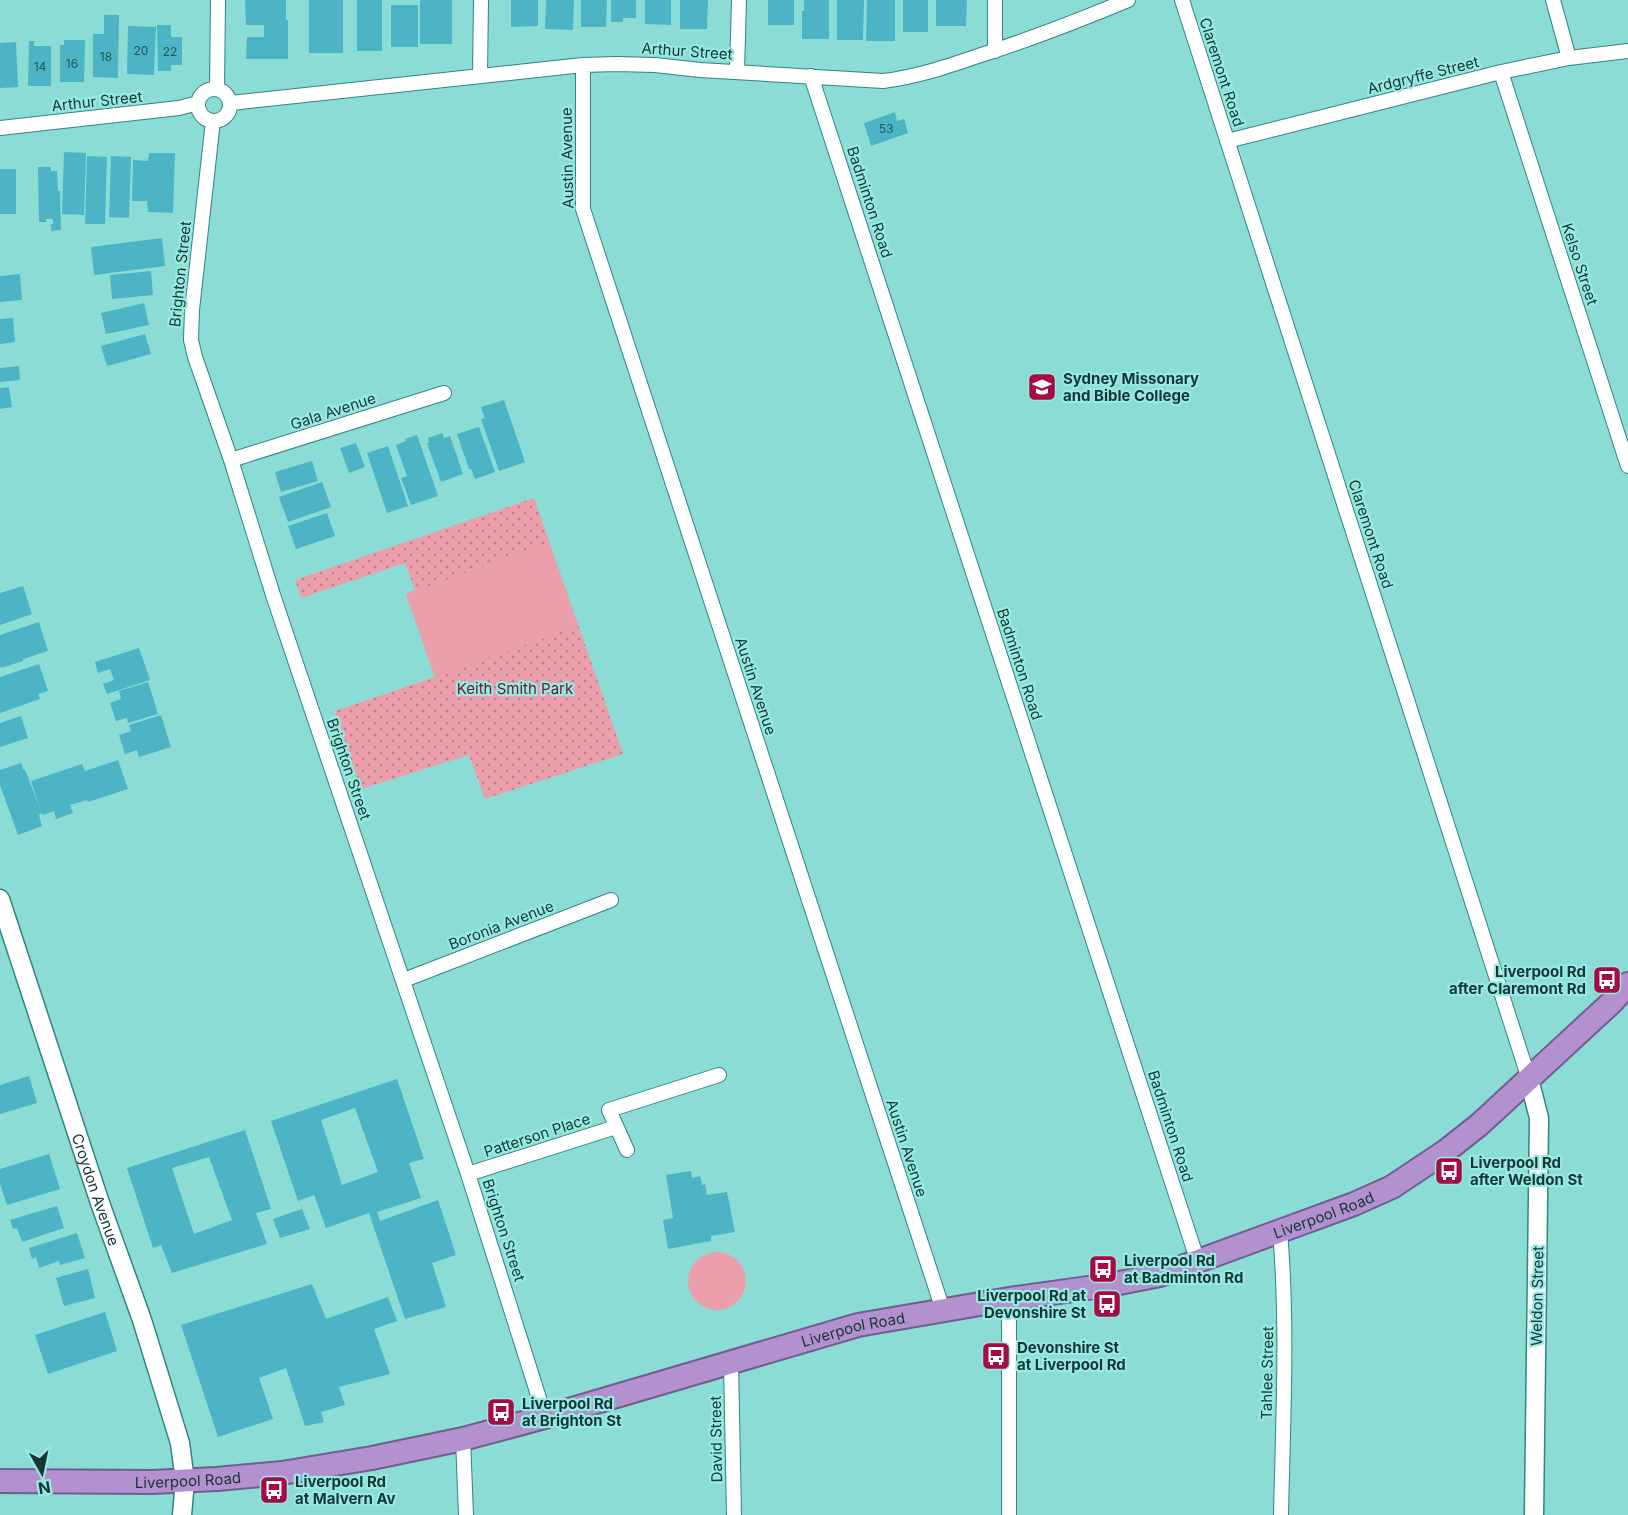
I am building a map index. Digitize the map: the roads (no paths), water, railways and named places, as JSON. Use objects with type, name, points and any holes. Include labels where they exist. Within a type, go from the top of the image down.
[{"type":"highway","name":"Liverpool Road","points":[[0,1481],[185,1481],[282,1473],[372,1458],[463,1439],[545,1417],[858,1325],[1160,1275],[1354,1204],[1392,1186],[1446,1151],[1480,1124],[1620,1000],[1628,984]]},
{"type":"street","points":[[217,88],[218,0]]},
{"type":"street","points":[[480,75],[481,0]]},
{"type":"street","points":[[737,71],[739,0]]},
{"type":"street","points":[[995,0],[995,51]]},
{"type":"street","name":"Arthur Street","points":[[231,103],[480,75],[617,63],[883,81],[908,78],[995,51],[1058,30],[1128,0]]},
{"type":"street","name":"Claremont Road","points":[[1182,0],[1529,1079]]},
{"type":"street","points":[[1553,0],[1569,58]]},
{"type":"street","name":"Ardgryffe Street","points":[[1227,141],[1501,72],[1569,58],[1628,51]]},
{"type":"street","name":"Austin Avenue","points":[[583,65],[583,209],[943,1310]]},
{"type":"street","name":"Kelso Street","points":[[1501,72],[1628,466]]},
{"type":"street","name":"Badminton Road","points":[[811,76],[1198,1262]]},
{"type":"street","points":[[217,88],[226,93],[231,103],[229,112],[218,121],[203,117],[198,103],[207,90],[217,88]]},
{"type":"street","name":"Arthur Street","points":[[0,128],[179,108],[198,103]]},
{"type":"street","name":"Brighton Street","points":[[213,121],[192,310],[191,340],[195,357],[404,980],[545,1417]]},
{"type":"street","name":"Gala Avenue","points":[[231,460],[444,393]]},
{"type":"street","name":"Croydon Avenue","points":[[0,899],[100,1203],[142,1320],[180,1443],[185,1481],[182,1515]]},
{"type":"street","name":"Boronia Avenue","points":[[404,980],[611,900]]},
{"type":"street","name":"Patterson Place","points":[[468,1174],[616,1127],[609,1110],[719,1075]]},
{"type":"street","name":"Weldon Street","points":[[1529,1079],[1539,1118],[1534,1515]]},
{"type":"street","points":[[616,1127],[627,1150]]},
{"type":"street","name":"Tahlee Street","points":[[1280,1231],[1284,1276],[1285,1373],[1281,1515]]},
{"type":"street","points":[[1009,1299],[1009,1515]]},
{"type":"street","name":"David Street","points":[[731,1363],[734,1515]]},
{"type":"street","points":[[463,1439],[466,1515]]},
{"type":"place","name":"Sydney Missonary and Bible College","points":[[1042,387]]},
{"type":"place","name":"Liverpool Rd after Claremont Rd","points":[[1607,980]]},
{"type":"place","name":"Liverpool Rd after Weldon St","points":[[1449,1171]]},
{"type":"place","name":"Liverpool Rd at Badminton Rd","points":[[1103,1269]]},
{"type":"place","name":"Liverpool Rd at Devonshire St","points":[[1107,1304]]},
{"type":"place","name":"Devonshire St at Liverpool Rd","points":[[996,1356]]},
{"type":"place","name":"Liverpool Rd at Brighton St","points":[[501,1412]]},
{"type":"place","name":"Liverpool Rd at Malvern Av","points":[[274,1490]]},
{"type":"park label","name":"Keith Smith Park","points":[[515,688]]}]
